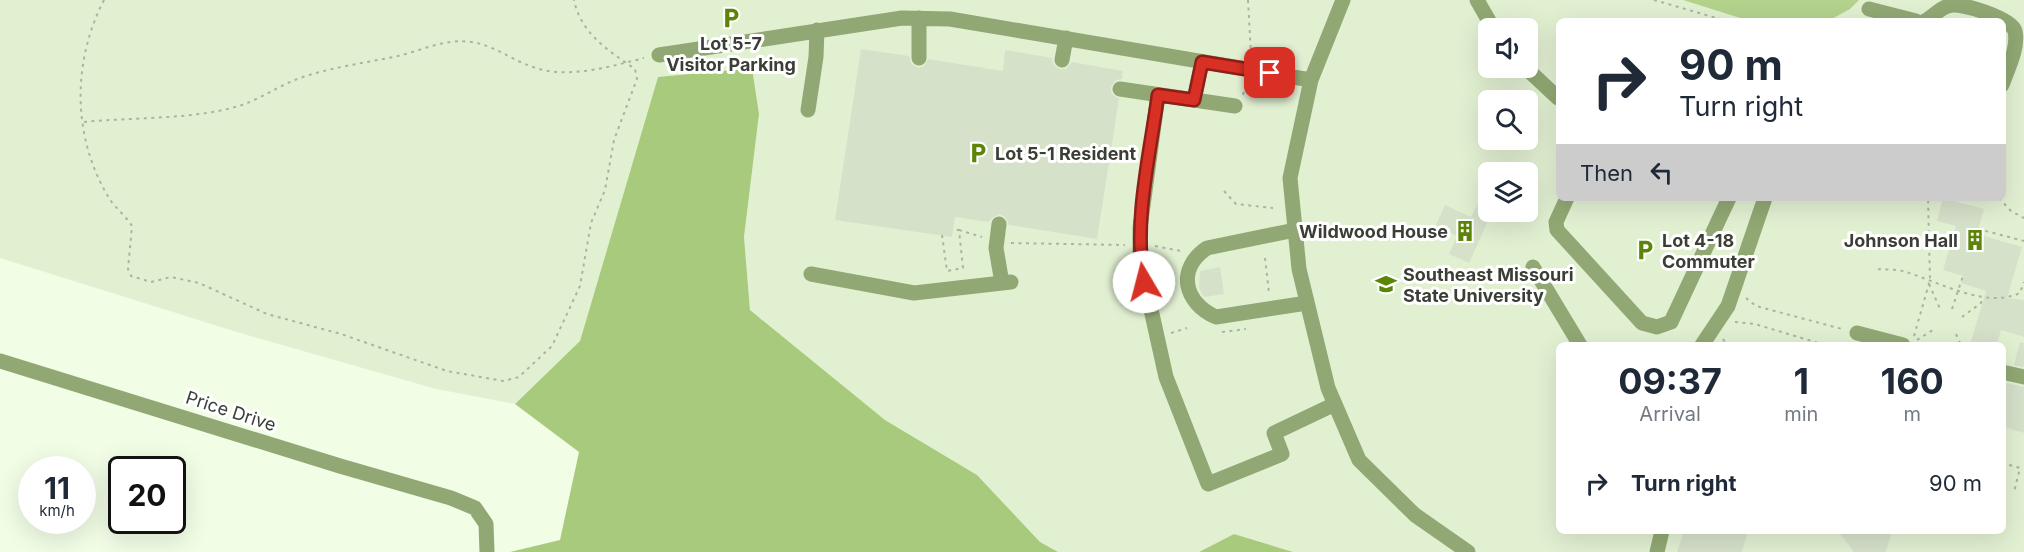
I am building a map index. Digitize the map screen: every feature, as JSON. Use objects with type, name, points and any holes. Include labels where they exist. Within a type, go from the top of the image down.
[{"type":"street","points":[[1343,0],[1311,80],[1290,178],[1299,269],[1328,388],[1359,460],[1415,515],[1468,552]]},
{"type":"street","points":[[1477,0],[1487,18]]},
{"type":"street","points":[[1860,18],[1871,5],[1908,18]]},
{"type":"street","points":[[1930,18],[1948,6],[1962,6],[2000,18]]},
{"type":"street","points":[[659,55],[902,18],[951,19],[1311,80]]},
{"type":"street","points":[[919,18],[919,58]]},
{"type":"street","points":[[2006,20],[2014,28],[2016,42],[2006,73]]},
{"type":"street","points":[[808,110],[816,57],[817,30]]},
{"type":"street","points":[[1062,60],[1066,38]]},
{"type":"street","points":[[1194,100],[1202,62]]},
{"type":"street","points":[[1537,78],[1556,96]]},
{"type":"street","points":[[1120,89],[1235,106]]},
{"type":"street","points":[[1158,95],[1140,260],[1152,326],[1166,377],[1208,484],[1282,454],[1274,433],[1335,404]]},
{"type":"street","points":[[1566,201],[1557,222],[1557,230],[1642,323],[1657,327],[1671,322],[1729,201]]},
{"type":"street","points":[[1704,342],[1728,306],[1764,201]]},
{"type":"street","points":[[811,274],[914,293],[1006,282],[997,241],[999,224]]},
{"type":"street","points":[[1295,230],[1207,248],[1196,256],[1190,267],[1188,281],[1190,297],[1204,312],[1216,317],[1307,303]]},
{"type":"street","points":[[1533,267],[1578,342]]},
{"type":"street","points":[[1857,333],[1892,342]]},
{"type":"street","name":"Price Drive","points":[[1,365],[475,507],[486,524],[488,552]]},
{"type":"street","points":[[2006,373],[2024,377]]},
{"type":"street","points":[[1658,552],[1661,534]]},
{"type":"path","points":[[104,0],[82,58],[79,103],[87,145],[102,185],[110,200],[132,226],[128,269],[131,276],[151,282],[171,277],[199,283],[267,314],[340,334],[447,371],[503,381],[519,377],[552,346],[580,286],[591,223],[605,190],[614,140],[637,79],[635,69],[609,53],[596,41],[574,0]]},
{"type":"path","points":[[1248,0],[1251,59]]},
{"type":"path","points":[[1654,0],[1717,18]]},
{"type":"path","points":[[84,122],[195,113],[242,105],[299,78],[350,63],[397,56],[451,42],[475,42],[503,51],[536,68],[558,72],[601,68],[659,55]]},
{"type":"path","points":[[1224,191],[1236,204],[1273,208]]},
{"type":"path","points":[[1913,342],[1929,282],[1928,201]]},
{"type":"path","points":[[2002,201],[2011,211],[2024,218]]},
{"type":"path","points":[[1978,229],[2024,241]]},
{"type":"path","points":[[953,230],[997,241],[1165,247],[1181,251]]},
{"type":"path","points":[[942,236],[947,271],[963,268],[959,231]]},
{"type":"path","points":[[1265,258],[1269,296]]},
{"type":"path","points":[[1878,269],[1903,271],[1929,282],[1982,297],[2013,296],[2020,293],[2024,282]]},
{"type":"path","points":[[1952,309],[1963,276]]},
{"type":"path","points":[[1929,282],[1941,311]]},
{"type":"path","points":[[1962,317],[1981,303],[1982,297]]},
{"type":"path","points":[[1746,299],[1756,306],[1857,333]]},
{"type":"path","points":[[1734,322],[1755,324],[1817,342]]},
{"type":"path","points":[[1915,342],[1936,328]]},
{"type":"path","points":[[1956,334],[1960,342]]},
{"type":"path","points":[[1800,342],[1801,337]]},
{"type":"path","points":[[2006,465],[2020,468],[2014,492]]},
{"type":"shaded area","name":"Southeast Missouri State University","points":[[0,0],[2024,0],[2024,552],[1293,552],[1234,534],[1199,552],[1058,552],[1040,542],[977,475],[885,420],[750,310],[744,237],[759,114],[752,68],[658,77],[580,341],[515,404],[436,389],[240,333],[0,258]]},
{"type":"green space","points":[[1683,0],[1859,0],[1850,9],[1834,18],[1740,18]]},
{"type":"green space","points":[[752,68],[759,114],[744,237],[750,310],[885,420],[977,475],[1040,542],[1058,552],[510,552],[560,540],[579,452],[515,404],[580,341],[658,77]]},
{"type":"green space","points":[[1234,534],[1293,552],[1199,552]]},
{"type":"building","name":"Lot 5-1 Resident","points":[[861,49],[909,56],[911,63],[918,68],[924,66],[928,59],[1003,71],[1005,50],[1052,58],[1053,64],[1060,69],[1066,69],[1072,62],[1123,71],[1122,79],[1116,80],[1111,87],[1111,93],[1119,99],[1097,239],[1009,225],[1005,217],[1000,214],[989,222],[955,217],[952,237],[835,220]]},
{"type":"building","name":"Johnson Hall","points":[[1942,201],[1954,201],[1984,209],[1977,234],[2022,247],[2007,298],[2024,300],[2024,337],[2001,330],[1998,342],[1971,342],[1986,291],[1961,283],[1963,276],[1943,270],[1956,226],[1937,221]]},
{"type":"building","name":"Wildwood House","points":[[1478,203],[1478,222],[1487,222],[1469,263],[1449,254],[1457,236],[1435,227],[1445,205],[1471,217]]},
{"type":"building","points":[[1220,267],[1224,294],[1204,297],[1199,288],[1200,271]]},
{"type":"building","points":[[2020,342],[2024,343],[2024,367],[2014,365]]},
{"type":"building","points":[[2006,383],[2024,387],[2024,433],[2006,427]]},
{"type":"building","points":[[1683,534],[1747,534],[1742,552],[1677,552]]},
{"type":"building","points":[[1840,534],[1891,534],[1886,552],[1854,552]]},
{"type":"place","name":"Lot 5-7 Visitor Parking","points":[[731,18]]},
{"type":"place","name":"Lot 5-1 Resident","points":[[978,153]]},
{"type":"place","name":"Wildwood House","points":[[1465,231]]},
{"type":"place","name":"Johnson Hall","points":[[1975,240]]},
{"type":"place","name":"Lot 4-18 Commuter","points":[[1645,250]]},
{"type":"place","name":"Southeast Missouri State University","points":[[1386,284]]},
{"type":"route","points":[[1144,282],[1140,260],[1140,228],[1158,95],[1194,100],[1202,62],[1270,73]]}]
